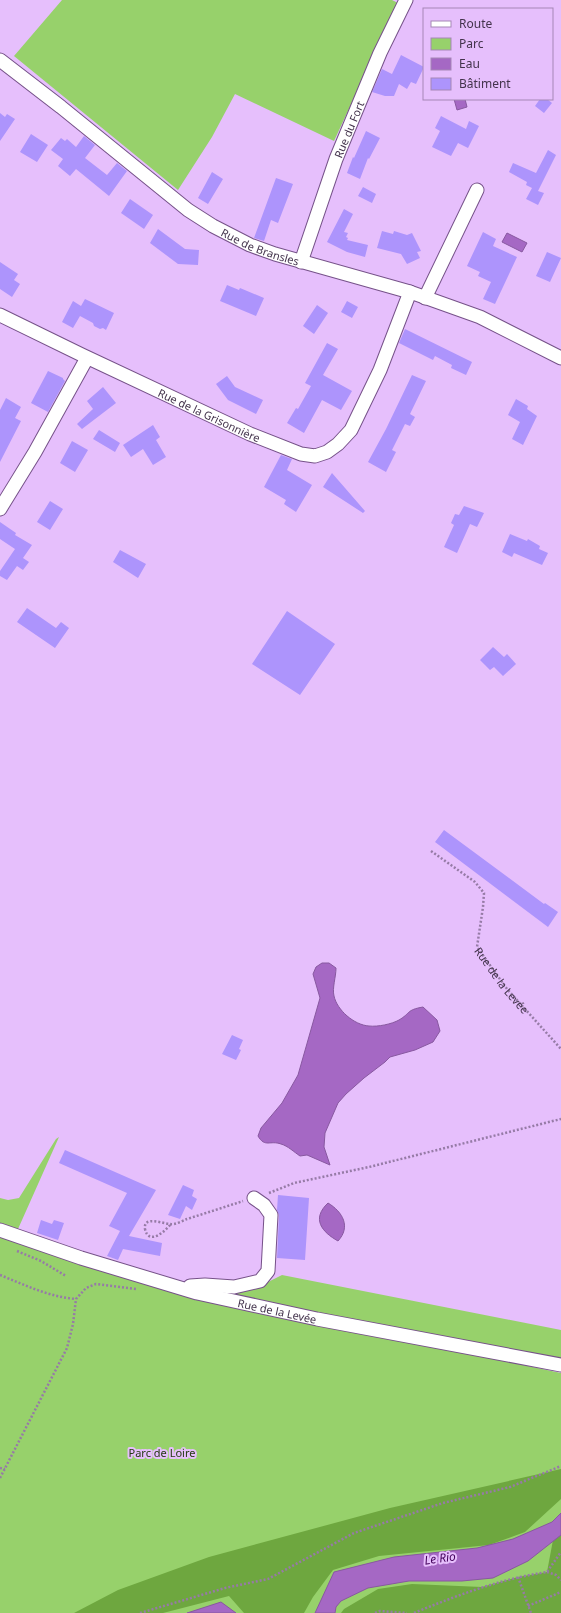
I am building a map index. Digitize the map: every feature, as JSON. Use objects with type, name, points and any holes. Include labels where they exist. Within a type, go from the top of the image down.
[{"type":"street","name":"Rue du Fort","points":[[301,262],[336,158],[380,54],[406,0]]},
{"type":"street","name":"Rue de Bransles","points":[[0,60],[61,107],[188,210],[213,226],[250,245],[301,262],[410,292],[480,317],[561,358]]},
{"type":"street","points":[[426,298],[477,190]]},
{"type":"street","name":"Rue de la Grisonnière","points":[[0,315],[250,434],[301,454],[315,456],[327,452],[338,444],[351,430],[380,370],[410,292]]},
{"type":"street","points":[[0,509],[35,452],[88,358]]},
{"type":"street","points":[[178,1287],[205,1285],[234,1288],[260,1280],[268,1271],[271,1216],[264,1205],[254,1198]]},
{"type":"street","name":"Rue de la Levée","points":[[0,1230],[82,1258],[197,1292],[317,1319],[561,1365]]},
{"type":"path","name":"Rue de la Levée","points":[[431,851],[475,882],[484,893],[477,947],[507,989],[561,1049]]},
{"type":"path","points":[[170,1225],[164,1233],[155,1237],[150,1236],[146,1231],[145,1226],[152,1220],[170,1225],[254,1198],[294,1183],[369,1167],[561,1120]]},
{"type":"path","points":[[16,1250],[41,1261],[66,1276]]},
{"type":"path","points":[[0,1275],[61,1297],[76,1298]]},
{"type":"path","points":[[0,1478],[67,1348],[73,1324],[76,1298],[86,1288],[96,1284],[142,1290]]},
{"type":"path","points":[[140,1613],[225,1588],[268,1579],[354,1533],[443,1503],[510,1487],[561,1466]]},
{"type":"path","points":[[0,1468],[5,1469]]},
{"type":"path","points":[[547,1572],[561,1552]]},
{"type":"path","points":[[414,1613],[482,1587],[518,1577],[547,1572],[556,1575],[561,1580]]},
{"type":"path","points":[[518,1577],[531,1613]]},
{"type":"path","points":[[528,1606],[561,1592]]},
{"type":"path","points":[[375,1613],[380,1611],[407,1613]]},
{"type":"green space","points":[[62,0],[392,0],[398,3],[334,141],[235,94],[212,137],[178,190],[14,56]]},
{"type":"green space","points":[[59,1137],[18,1229],[0,1223],[0,1198],[8,1200],[19,1198],[56,1139]]},
{"type":"green space","name":"Parc de Loire","points":[[0,1234],[175,1291],[561,1373],[561,1613],[0,1613]]},
{"type":"green space","points":[[282,1275],[561,1330],[561,1361],[334,1319],[214,1291],[254,1289]]},
{"type":"green space","points":[[561,1469],[561,1499],[525,1532],[489,1545],[379,1556],[333,1570],[313,1597],[304,1613],[244,1613],[229,1596],[163,1613],[74,1613],[118,1590],[209,1557],[390,1508]]},
{"type":"green space","points":[[561,1533],[561,1613],[341,1613],[344,1609],[378,1589],[412,1584],[482,1587],[518,1577],[547,1572],[553,1540]]},
{"type":"water","points":[[454,100],[465,100],[467,107],[457,110]]},
{"type":"water","points":[[507,233],[527,243],[522,252],[502,242]]},
{"type":"water","points":[[322,963],[329,963],[336,968],[333,990],[334,996],[342,1011],[352,1020],[369,1026],[385,1025],[403,1018],[414,1009],[423,1007],[437,1020],[440,1031],[433,1042],[415,1050],[390,1057],[364,1078],[338,1103],[325,1133],[324,1147],[330,1165],[307,1155],[300,1156],[281,1144],[265,1143],[258,1136],[261,1128],[282,1103],[298,1075],[320,998],[313,974],[316,967]]},
{"type":"water","points":[[328,1203],[338,1211],[344,1220],[344,1230],[338,1241],[327,1234],[319,1220],[320,1214]]},
{"type":"water","name":"Le Rio","points":[[561,1513],[561,1535],[528,1561],[493,1578],[462,1581],[409,1581],[368,1588],[341,1601],[336,1607],[335,1613],[315,1613],[334,1572],[394,1557],[477,1548],[513,1539],[552,1522]]},
{"type":"water","points":[[221,1602],[236,1613],[187,1613]]},
{"type":"building","points":[[401,55],[423,66],[416,84],[411,82],[407,89],[399,84],[394,96],[385,96],[372,92],[382,69],[392,74]]},
{"type":"building","points":[[539,100],[548,100],[552,103],[544,113],[535,106]]},
{"type":"building","points":[[0,113],[5,117],[7,114],[15,119],[0,141]]},
{"type":"building","points":[[441,116],[466,129],[469,121],[479,126],[468,148],[458,143],[451,156],[432,147],[440,131],[435,128]]},
{"type":"building","points":[[366,131],[380,138],[369,159],[368,158],[360,179],[347,173]]},
{"type":"building","points":[[31,134],[48,145],[37,162],[20,152]]},
{"type":"building","points":[[84,136],[95,145],[85,158],[107,175],[117,163],[127,171],[109,196],[76,169],[70,176],[58,166],[63,159],[51,150],[61,138],[65,141],[67,139],[76,147]]},
{"type":"building","points":[[548,150],[556,155],[538,191],[544,193],[538,205],[526,199],[532,188],[526,185],[527,182],[509,172],[513,163],[536,173]]},
{"type":"building","points":[[212,172],[223,179],[208,204],[198,198]]},
{"type":"building","points":[[276,178],[293,184],[278,223],[271,220],[264,241],[254,238]]},
{"type":"building","points":[[363,187],[376,194],[372,203],[358,196]]},
{"type":"building","points":[[130,199],[153,215],[144,229],[121,213]]},
{"type":"building","points":[[344,209],[353,214],[344,232],[348,233],[346,237],[348,238],[347,240],[368,245],[365,257],[347,252],[327,242]]},
{"type":"building","points":[[158,229],[185,249],[199,250],[198,265],[178,264],[150,243]]},
{"type":"building","points":[[382,231],[393,234],[394,231],[407,235],[412,233],[421,251],[417,252],[420,258],[407,264],[401,254],[377,248]]},
{"type":"building","points":[[483,232],[496,239],[493,246],[517,257],[495,304],[483,299],[491,282],[478,276],[480,272],[467,266]]},
{"type":"building","points":[[547,252],[561,258],[550,282],[536,276]]},
{"type":"building","points":[[0,262],[18,274],[14,280],[20,284],[12,297],[0,289]]},
{"type":"building","points":[[227,285],[239,290],[240,288],[264,298],[256,316],[220,301]]},
{"type":"building","points":[[85,299],[114,313],[106,330],[94,326],[93,323],[80,316],[73,328],[62,322],[73,301],[81,306]]},
{"type":"building","points":[[347,301],[358,307],[352,318],[341,312]]},
{"type":"building","points":[[317,305],[328,313],[314,334],[303,326]]},
{"type":"building","points":[[405,329],[472,362],[466,375],[451,368],[452,365],[435,356],[433,360],[399,343]]},
{"type":"building","points":[[327,343],[338,349],[323,375],[352,391],[341,410],[322,400],[304,433],[287,423],[296,408],[298,409],[311,386],[305,383]]},
{"type":"building","points":[[48,371],[63,378],[65,381],[48,412],[31,403]]},
{"type":"building","points":[[412,375],[426,381],[410,414],[415,417],[410,426],[405,424],[392,450],[396,452],[386,472],[368,462]]},
{"type":"building","points":[[227,376],[235,387],[263,400],[256,414],[228,400],[216,384]]},
{"type":"building","points":[[103,387],[116,403],[82,429],[77,424],[93,409],[87,401]]},
{"type":"building","points":[[6,398],[21,407],[15,418],[21,421],[0,462],[0,410]]},
{"type":"building","points":[[516,399],[528,406],[527,409],[537,416],[523,445],[512,439],[520,422],[508,415]]},
{"type":"building","points":[[153,425],[160,437],[156,440],[166,457],[153,465],[143,449],[131,457],[123,445]]},
{"type":"building","points":[[99,430],[120,443],[115,452],[93,439]]},
{"type":"building","points":[[72,441],[88,450],[75,472],[60,463]]},
{"type":"building","points":[[281,455],[292,459],[287,470],[312,485],[296,512],[284,504],[286,500],[264,487]]},
{"type":"building","points":[[332,473],[365,511],[363,513],[323,487]]},
{"type":"building","points":[[50,501],[63,509],[50,530],[37,522]]},
{"type":"building","points":[[464,506],[484,513],[477,527],[470,524],[457,553],[444,547],[454,525],[451,523],[455,514],[459,515]]},
{"type":"building","points":[[0,522],[16,533],[15,535],[32,545],[23,558],[29,562],[23,570],[17,566],[7,580],[0,576],[0,571],[15,549],[0,539]]},
{"type":"building","points":[[510,534],[527,541],[528,539],[540,546],[539,549],[548,553],[542,565],[514,553],[512,557],[502,552]]},
{"type":"building","points":[[120,550],[146,564],[138,578],[113,562]]},
{"type":"building","points":[[27,608],[56,628],[61,622],[69,628],[55,648],[17,622]]},
{"type":"building","points":[[287,611],[335,644],[300,695],[252,664]]},
{"type":"building","points":[[493,647],[504,657],[507,654],[516,664],[503,676],[494,667],[490,670],[480,660]]},
{"type":"building","points":[[444,830],[544,904],[545,903],[558,912],[548,927],[435,842]]},
{"type":"building","points":[[232,1035],[243,1040],[239,1049],[241,1050],[236,1060],[222,1054]]},
{"type":"building","points":[[65,1150],[156,1190],[129,1236],[162,1243],[160,1256],[123,1249],[118,1260],[107,1256],[120,1231],[109,1226],[127,1193],[59,1163]]},
{"type":"building","points":[[183,1185],[194,1190],[192,1196],[197,1199],[192,1210],[186,1206],[180,1219],[168,1215]]},
{"type":"building","points":[[278,1195],[309,1198],[305,1260],[277,1258],[279,1215],[277,1210]]},
{"type":"building","points":[[41,1220],[52,1224],[54,1220],[64,1223],[58,1240],[37,1233]]}]
